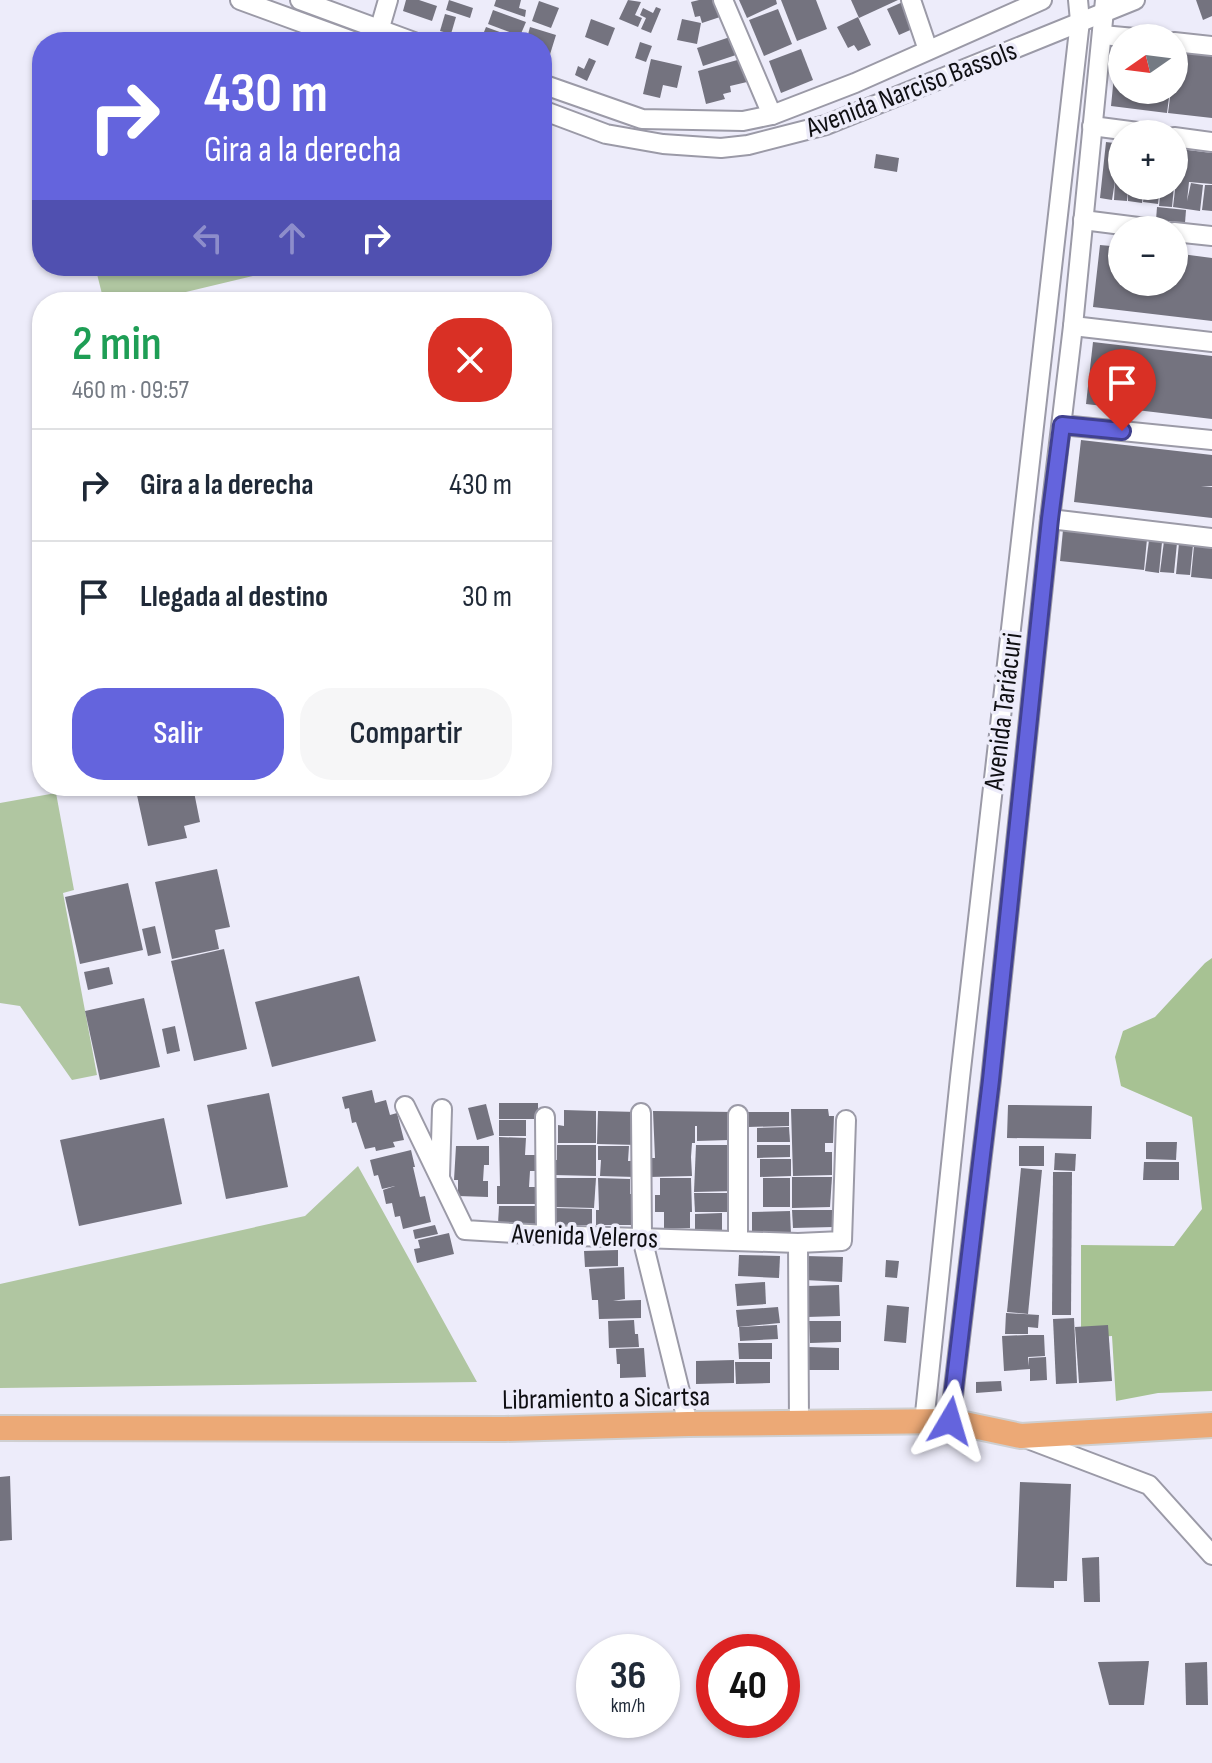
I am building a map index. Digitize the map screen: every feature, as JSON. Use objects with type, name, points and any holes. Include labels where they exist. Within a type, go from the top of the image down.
[{"type":"main road","name":"Libramiento a Sicartsa","points":[[0,1428],[505,1429],[950,1421],[1021,1436],[1212,1425]]},
{"type":"street","points":[[240,0],[328,32]]},
{"type":"street","points":[[300,0],[382,32]]},
{"type":"street","points":[[379,31],[388,0]]},
{"type":"street","points":[[723,0],[772,115]]},
{"type":"street","points":[[911,0],[928,50]]},
{"type":"street","name":"Avenida Tariácuri","points":[[924,1423],[1080,21],[1078,0]]},
{"type":"street","name":"Avenida Narciso Bassols","points":[[552,114],[606,134],[663,144],[721,148],[748,145],[826,125],[1080,21],[1105,6],[1135,0]]},
{"type":"street","name":"Avenida Narciso Bassols","points":[[552,88],[642,119],[743,121],[772,115],[855,83],[1039,1]]},
{"type":"street","name":"Avenida Tariácuri","points":[[950,1421],[991,1080],[1105,6]]},
{"type":"street","points":[[1102,35],[1108,36]]},
{"type":"street","points":[[1188,43],[1208,44]]},
{"type":"street","points":[[721,148],[723,121]]},
{"type":"street","points":[[1092,126],[1108,128]]},
{"type":"street","points":[[1188,139],[1212,142]]},
{"type":"street","points":[[1083,220],[1108,223]]},
{"type":"street","points":[[1188,233],[1212,236]]},
{"type":"street","points":[[1073,326],[1212,342]]},
{"type":"street","points":[[1062,425],[1212,440]]},
{"type":"street","points":[[1050,519],[1212,538]]},
{"type":"street","points":[[960,1078],[991,1080]]},
{"type":"street","name":"Avenida Veleros","points":[[405,1106],[465,1230],[546,1235],[798,1243],[842,1241],[846,1120]]},
{"type":"street","points":[[440,1179],[442,1109]]},
{"type":"street","points":[[641,1113],[642,1238],[688,1424]]},
{"type":"street","points":[[738,1115],[738,1240]]},
{"type":"street","points":[[545,1117],[546,1235]]},
{"type":"street","points":[[798,1243],[799,1423]]},
{"type":"street","points":[[1021,1436],[1149,1485],[1212,1555]]},
{"type":"green space","points":[[98,276],[253,276],[186,292],[102,292]]},
{"type":"green space","points":[[57,796],[74,890],[63,893],[97,1075],[72,1080],[20,1006],[0,1003],[0,803]]},
{"type":"green space","points":[[1212,958],[1212,1391],[1158,1393],[1116,1401],[1112,1336],[1081,1338],[1081,1245],[1174,1246],[1202,1209],[1192,1117],[1121,1086],[1115,1057],[1123,1031],[1155,1017]]},
{"type":"green space","points":[[358,1166],[477,1382],[0,1388],[0,1284],[305,1216]]},
{"type":"building","points":[[406,0],[419,0],[437,6],[432,21],[403,11]]},
{"type":"building","points":[[449,0],[473,8],[470,18],[446,10]]},
{"type":"building","points":[[496,0],[521,0],[519,8],[526,10],[525,17],[494,6]]},
{"type":"building","points":[[628,0],[641,2],[635,15],[642,18],[638,27],[619,19]]},
{"type":"building","points":[[721,0],[726,15],[702,23],[700,16],[695,17],[691,2]]},
{"type":"building","points":[[739,0],[776,0],[777,4],[747,18]]},
{"type":"building","points":[[781,0],[816,0],[827,29],[797,41]]},
{"type":"building","points":[[851,0],[898,0],[859,18]]},
{"type":"building","points":[[1196,0],[1212,0],[1212,16],[1203,20]]},
{"type":"building","points":[[539,1],[559,8],[551,28],[532,21]]},
{"type":"building","points":[[905,1],[917,27],[899,35],[887,9]]},
{"type":"building","points":[[656,7],[661,9],[651,33],[641,29],[646,18],[640,15],[643,8],[653,13]]},
{"type":"building","points":[[778,9],[792,44],[764,56],[749,20]]},
{"type":"building","points":[[493,10],[526,22],[522,32],[509,32],[488,24]]},
{"type":"building","points":[[445,14],[456,17],[452,32],[440,31]]},
{"type":"building","points":[[858,17],[871,45],[858,51],[854,45],[848,48],[837,27]]},
{"type":"building","points":[[591,19],[615,28],[608,46],[585,37]]},
{"type":"building","points":[[682,19],[701,23],[697,44],[677,40]]},
{"type":"building","points":[[530,27],[546,32],[529,32]]},
{"type":"building","points":[[733,36],[739,54],[703,66],[697,48]]},
{"type":"building","points":[[640,42],[652,46],[646,62],[635,58]]},
{"type":"building","points":[[801,49],[813,80],[781,93],[769,61]]},
{"type":"building","points":[[1188,52],[1212,55],[1212,118],[1168,113],[1169,104],[1188,104]]},
{"type":"building","points":[[589,58],[596,61],[587,81],[575,75],[578,66],[584,69]]},
{"type":"building","points":[[651,59],[682,66],[677,88],[663,85],[660,98],[643,94]]},
{"type":"building","points":[[741,59],[747,82],[730,86],[731,92],[723,94],[725,99],[706,104],[698,71]]},
{"type":"building","points":[[1111,104],[1168,104],[1167,113]]},
{"type":"building","points":[[1106,142],[1108,142],[1108,199],[1100,198]]},
{"type":"building","points":[[1188,150],[1212,153],[1212,184],[1189,182],[1188,192]]},
{"type":"building","points":[[876,154],[899,158],[897,172],[874,168]]},
{"type":"building","points":[[1191,183],[1203,185],[1200,211],[1173,207],[1174,200],[1188,200]]},
{"type":"building","points":[[1205,185],[1212,185],[1212,211],[1202,210]]},
{"type":"building","points":[[1143,200],[1158,200],[1158,204]]},
{"type":"building","points":[[1160,200],[1173,200],[1172,207],[1159,206]]},
{"type":"building","points":[[1157,207],[1186,210],[1186,216],[1156,216]]},
{"type":"building","points":[[1100,245],[1108,246],[1108,296],[1188,296],[1188,255],[1212,258],[1212,321],[1093,307]]},
{"type":"building","points":[[1093,342],[1212,356],[1212,419],[1086,404]]},
{"type":"building","points":[[1081,440],[1212,455],[1212,486],[1201,486],[1212,487],[1212,518],[1074,502]]},
{"type":"building","points":[[1063,530],[1147,539],[1144,570],[1060,561]]},
{"type":"building","points":[[1149,540],[1162,542],[1159,573],[1145,571]]},
{"type":"building","points":[[1164,541],[1177,543],[1174,573],[1160,572]]},
{"type":"building","points":[[1179,543],[1193,545],[1190,575],[1176,574]]},
{"type":"building","points":[[1194,546],[1212,548],[1212,579],[1191,577]]},
{"type":"building","points":[[137,796],[195,796],[200,822],[184,826],[187,838],[148,846]]},
{"type":"building","points":[[217,869],[230,927],[215,930],[219,949],[172,959],[155,882]]},
{"type":"building","points":[[128,883],[143,950],[80,964],[65,897]]},
{"type":"building","points":[[155,926],[161,953],[148,956],[142,929]]},
{"type":"building","points":[[224,949],[247,1049],[194,1061],[171,961]]},
{"type":"building","points":[[109,967],[113,984],[88,990],[84,972]]},
{"type":"building","points":[[359,976],[376,1041],[272,1067],[255,1002]]},
{"type":"building","points":[[144,998],[160,1067],[100,1080],[85,1011]]},
{"type":"building","points":[[175,1026],[180,1051],[167,1054],[162,1029]]},
{"type":"building","points":[[372,1090],[375,1103],[386,1100],[390,1115],[397,1113],[404,1140],[393,1142],[395,1147],[376,1151],[375,1147],[365,1149],[356,1122],[352,1123],[349,1108],[345,1109],[342,1097]]},
{"type":"building","points":[[269,1093],[288,1187],[226,1199],[207,1105]]},
{"type":"building","points":[[499,1103],[538,1103],[538,1119],[499,1119]]},
{"type":"building","points":[[486,1104],[494,1135],[477,1140],[468,1108]]},
{"type":"building","points":[[1008,1105],[1092,1106],[1091,1139],[1007,1138]]},
{"type":"building","points":[[791,1109],[828,1109],[829,1116],[834,1116],[833,1143],[825,1143],[825,1152],[832,1152],[832,1175],[793,1176]]},
{"type":"building","points":[[564,1110],[596,1111],[596,1143],[558,1143],[558,1125],[564,1126]]},
{"type":"building","points":[[598,1111],[638,1112],[638,1145],[597,1144]]},
{"type":"building","points":[[653,1111],[734,1112],[734,1126],[729,1126],[729,1140],[697,1141],[695,1126],[692,1176],[649,1177],[649,1158],[655,1158]]},
{"type":"building","points":[[748,1112],[789,1112],[789,1126],[748,1127]]},
{"type":"building","points":[[164,1118],[182,1204],[79,1226],[60,1140]]},
{"type":"building","points":[[499,1120],[526,1120],[526,1136],[499,1136]]},
{"type":"building","points":[[789,1127],[790,1142],[757,1142],[757,1128]]},
{"type":"building","points":[[499,1137],[526,1138],[525,1155],[541,1155],[541,1171],[530,1171],[529,1187],[538,1187],[538,1204],[497,1204],[497,1186],[500,1186]]},
{"type":"building","points":[[1146,1142],[1177,1142],[1176,1160],[1146,1159]]},
{"type":"building","points":[[557,1145],[596,1145],[596,1176],[553,1175]]},
{"type":"building","points":[[696,1145],[730,1145],[734,1191],[694,1192]]},
{"type":"building","points":[[757,1145],[790,1145],[790,1157],[757,1158]]},
{"type":"building","points":[[456,1146],[489,1146],[489,1165],[484,1165],[483,1181],[488,1181],[488,1197],[458,1196],[458,1180],[454,1180]]},
{"type":"building","points":[[598,1146],[629,1146],[628,1161],[635,1161],[635,1177],[600,1176]]},
{"type":"building","points":[[1019,1146],[1044,1146],[1044,1166],[1019,1166]]},
{"type":"building","points":[[411,1150],[420,1197],[425,1196],[431,1222],[403,1229],[400,1216],[395,1217],[392,1203],[386,1204],[383,1190],[395,1186],[382,1189],[378,1175],[374,1176],[370,1160]]},
{"type":"building","points":[[1055,1153],[1076,1154],[1075,1171],[1054,1170]]},
{"type":"building","points":[[760,1159],[791,1159],[791,1176],[760,1177]]},
{"type":"building","points":[[1144,1162],[1179,1162],[1179,1180],[1143,1180]]},
{"type":"building","points":[[1021,1168],[1042,1170],[1028,1314],[1007,1312]]},
{"type":"building","points":[[1053,1172],[1072,1172],[1071,1315],[1052,1315]]},
{"type":"building","points":[[792,1177],[832,1177],[830,1207],[792,1208]]},
{"type":"building","points":[[554,1178],[596,1178],[594,1208],[554,1207]]},
{"type":"building","points":[[598,1178],[630,1179],[630,1194],[636,1194],[635,1225],[596,1225]]},
{"type":"building","points":[[660,1178],[691,1178],[690,1228],[664,1229],[664,1212],[655,1212],[655,1195],[660,1195]]},
{"type":"building","points":[[763,1178],[790,1178],[790,1207],[763,1207]]},
{"type":"building","points":[[694,1193],[733,1193],[733,1212],[695,1212]]},
{"type":"building","points":[[499,1206],[536,1206],[536,1224],[498,1224]]},
{"type":"building","points":[[555,1208],[592,1209],[592,1225],[555,1225]]},
{"type":"building","points":[[792,1210],[833,1210],[833,1227],[793,1228]]},
{"type":"building","points":[[790,1211],[791,1235],[752,1235],[752,1212]]},
{"type":"building","points":[[722,1213],[722,1234],[695,1234],[695,1214]]},
{"type":"building","points":[[435,1225],[438,1234],[415,1239],[413,1230]]},
{"type":"building","points":[[449,1233],[454,1254],[417,1263],[414,1249],[420,1248],[418,1240]]},
{"type":"building","points":[[618,1250],[618,1266],[585,1267],[584,1251]]},
{"type":"building","points":[[739,1255],[780,1256],[779,1278],[738,1276]]},
{"type":"building","points":[[806,1256],[843,1257],[842,1282],[805,1280]]},
{"type":"building","points":[[886,1260],[899,1261],[897,1278],[885,1277]]},
{"type":"building","points":[[624,1267],[625,1299],[613,1301],[641,1300],[641,1318],[599,1319],[598,1300],[592,1300],[589,1269]]},
{"type":"building","points":[[765,1282],[766,1304],[737,1306],[735,1284]]},
{"type":"building","points":[[839,1285],[840,1316],[807,1317],[807,1286]]},
{"type":"building","points":[[887,1305],[909,1307],[906,1343],[884,1341]]},
{"type":"building","points":[[778,1307],[780,1323],[738,1327],[736,1310]]},
{"type":"building","points":[[1006,1313],[1039,1315],[1038,1328],[1028,1327],[1028,1334],[1005,1334]]},
{"type":"building","points":[[1074,1318],[1077,1383],[1056,1384],[1053,1319]]},
{"type":"building","points":[[634,1320],[639,1347],[609,1348],[608,1321]]},
{"type":"building","points":[[809,1321],[841,1321],[841,1342],[810,1343]]},
{"type":"building","points":[[777,1325],[778,1339],[740,1341],[739,1327]]},
{"type":"building","points":[[1108,1325],[1112,1381],[1079,1383],[1075,1327]]},
{"type":"building","points":[[1044,1335],[1045,1356],[1028,1357],[1029,1366],[1029,1358],[1046,1357],[1047,1380],[1030,1381],[1030,1369],[1004,1371],[1002,1336]]},
{"type":"building","points":[[738,1343],[772,1343],[772,1359],[739,1359]]},
{"type":"building","points":[[808,1347],[839,1348],[839,1370],[807,1370]]},
{"type":"building","points":[[644,1348],[646,1377],[620,1378],[616,1349]]},
{"type":"building","points":[[734,1360],[734,1383],[696,1384],[696,1361]]},
{"type":"building","points":[[735,1362],[770,1362],[770,1383],[736,1384]]},
{"type":"building","points":[[1001,1381],[1002,1391],[976,1393],[976,1382]]},
{"type":"building","points":[[10,1476],[12,1540],[0,1541],[0,1477]]},
{"type":"building","points":[[1020,1482],[1071,1484],[1067,1581],[1054,1581],[1054,1588],[1016,1587]]},
{"type":"building","points":[[1099,1557],[1100,1602],[1084,1602],[1082,1558]]},
{"type":"building","points":[[1149,1661],[1144,1705],[1109,1705],[1098,1662]]},
{"type":"building","points":[[1207,1662],[1208,1705],[1186,1705],[1185,1663]]},
{"type":"route","points":[[950,1421],[991,1080],[1062,425],[1122,431]]}]
